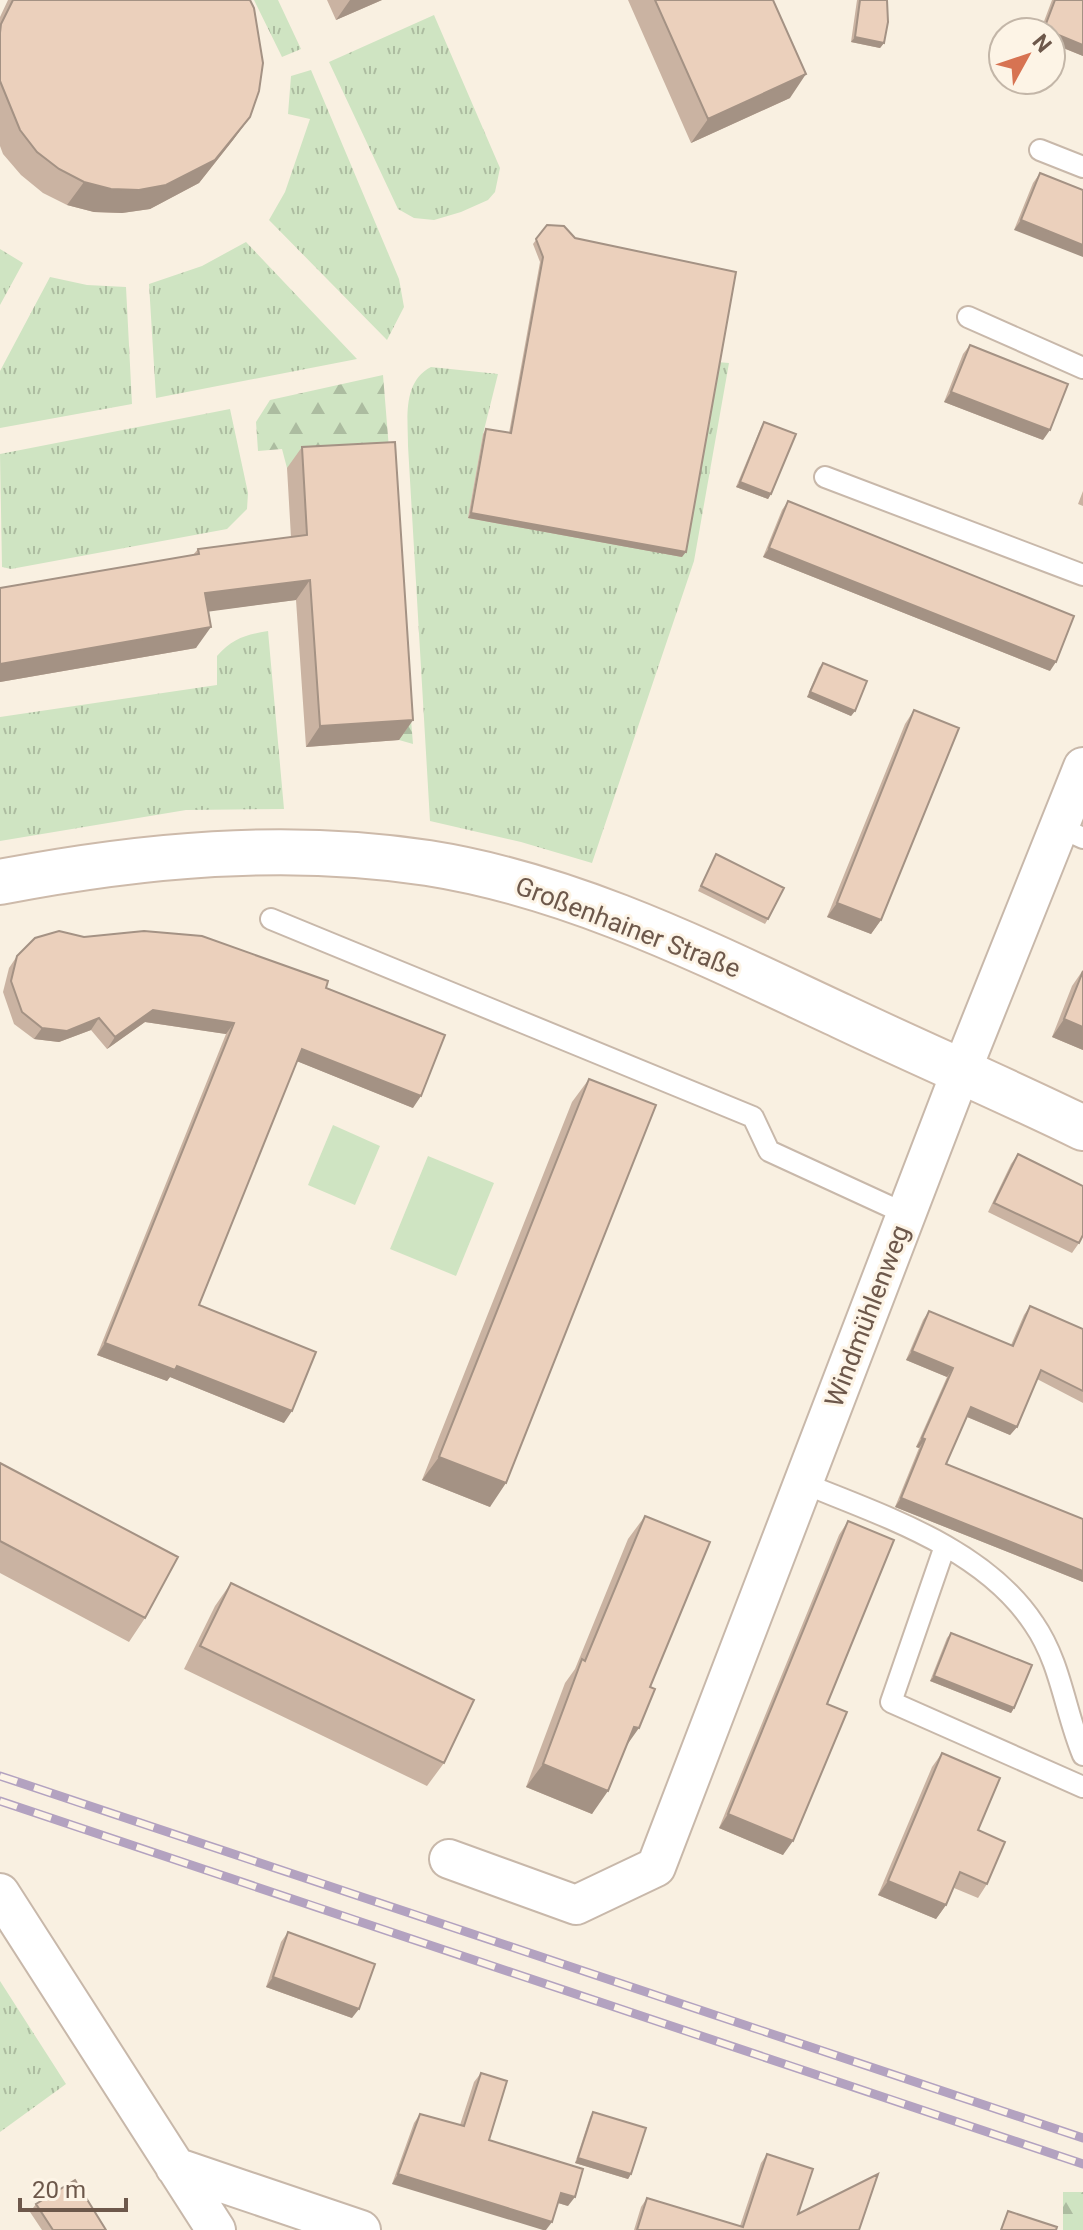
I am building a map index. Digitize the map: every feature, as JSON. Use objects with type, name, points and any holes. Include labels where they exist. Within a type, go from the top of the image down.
[{"type":"main road","name":"Großenhainer Straße","points":[[0,882],[219,852],[296,851],[427,863],[522,883],[687,944],[1083,1128]]},
{"type":"street","name":"Windmühlenweg","points":[[449,1859],[576,1905],[656,1867],[962,1071],[1071,833],[1083,767]]},
{"type":"street","points":[[0,1893],[216,2230]]},
{"type":"street","points":[[175,2167],[361,2230]]},
{"type":"lane","points":[[1040,150],[1083,167]]},
{"type":"lane","points":[[968,317],[1083,368]]},
{"type":"lane","points":[[825,477],[1083,575]]},
{"type":"lane","points":[[271,919],[753,1117],[769,1151],[906,1214]]},
{"type":"lane","points":[[803,1483],[945,1546],[1000,1583],[1035,1624],[1059,1675],[1071,1726],[1083,1755]]},
{"type":"lane","points":[[945,1546],[891,1702],[1083,1787]]},
{"type":"green space","points":[[254,0],[278,0],[301,49],[282,57]]},
{"type":"green space","points":[[434,15],[500,168],[495,192],[488,200],[434,220],[414,218],[398,209],[329,62]]},
{"type":"green space","points":[[311,70],[399,279],[404,307],[387,340],[269,220],[285,192],[310,119],[288,114],[291,76]]},
{"type":"green space","points":[[246,242],[357,359],[156,398],[149,284],[202,266]]},
{"type":"green space","points":[[0,249],[23,263],[0,305]]},
{"type":"green space","points":[[50,277],[87,285],[126,287],[132,404],[0,428],[0,371]]},
{"type":"green space","points":[[717,362],[729,363],[694,561],[592,863],[521,842],[430,821],[408,446],[409,402],[415,382],[431,367],[498,374],[483,434],[468,518],[682,556]]},
{"type":"green space","points":[[383,375],[413,744],[399,740],[380,463],[287,468],[282,449],[258,451],[256,422],[270,400]]},
{"type":"green space","points":[[230,409],[248,493],[247,509],[227,529],[11,569],[2,567],[0,454]]},
{"type":"green space","points":[[268,631],[284,809],[186,810],[0,841],[0,717],[217,685],[217,656],[240,638]]},
{"type":"green space","points":[[333,1125],[380,1146],[355,1205],[308,1185]]},
{"type":"green space","points":[[428,1156],[494,1183],[456,1276],[390,1249]]},
{"type":"green space","points":[[0,1981],[66,2084],[0,2132]]},
{"type":"green space","points":[[1063,2192],[1083,2192],[1083,2230],[1063,2230]]},
{"type":"building","points":[[13,0],[250,0],[263,63],[259,91],[250,117],[215,160],[166,185],[139,190],[111,189],[84,182],[59,169],[37,152],[20,130],[0,81],[1,24]]},
{"type":"building","points":[[655,0],[773,0],[806,74],[708,119]]},
{"type":"building","points":[[860,0],[887,0],[888,22],[884,43],[855,37]]},
{"type":"building","points":[[1055,0],[1083,0],[1083,45],[1067,38],[1067,16],[1049,16]]},
{"type":"building","points":[[1040,173],[1083,190],[1083,245],[1021,220]]},
{"type":"building","points":[[547,225],[564,226],[575,238],[736,272],[686,552],[471,513],[486,429],[511,433],[543,257],[536,239]]},
{"type":"building","points":[[970,345],[1068,384],[1050,430],[951,392]]},
{"type":"building","points":[[764,422],[796,434],[771,494],[740,482]]},
{"type":"building","points":[[395,442],[413,720],[320,726],[310,580],[205,593],[211,627],[0,664],[0,588],[199,554],[198,549],[307,535],[302,447]]},
{"type":"building","points":[[788,501],[1074,616],[1056,662],[769,548]]},
{"type":"building","points":[[823,663],[867,681],[855,711],[810,692]]},
{"type":"building","points":[[914,710],[959,728],[881,920],[837,903]]},
{"type":"building","points":[[716,854],[784,888],[768,919],[701,886]]},
{"type":"building","points":[[59,931],[84,937],[144,931],[202,936],[328,981],[326,988],[445,1035],[421,1096],[302,1049],[199,1305],[316,1352],[292,1411],[177,1366],[175,1370],[105,1343],[234,1023],[153,1010],[115,1037],[99,1018],[67,1031],[42,1028],[22,1012],[11,981],[17,956],[35,938]]},
{"type":"building","points":[[1083,971],[1083,1027],[1064,1019]]},
{"type":"building","points":[[589,1079],[656,1105],[506,1483],[439,1457]]},
{"type":"building","points":[[1018,1154],[1083,1186],[1083,1235],[1079,1243],[994,1203]]},
{"type":"building","points":[[1030,1306],[1083,1329],[1083,1391],[1041,1370],[1017,1427],[971,1407],[946,1464],[1083,1519],[1083,1571],[901,1498],[925,1439],[922,1438],[953,1368],[912,1351],[929,1311],[1013,1346]]},
{"type":"building","points":[[0,1463],[178,1557],[145,1618],[0,1541]]},
{"type":"building","points":[[645,1516],[710,1542],[650,1687],[655,1689],[639,1728],[634,1727],[608,1791],[543,1764],[582,1659],[585,1661]]},
{"type":"building","points":[[848,1521],[894,1540],[827,1704],[847,1712],[793,1841],[728,1814]]},
{"type":"building","points":[[231,1583],[474,1700],[444,1763],[200,1646]]},
{"type":"building","points":[[951,1633],[1032,1665],[1014,1708],[934,1676]]},
{"type":"building","points":[[942,1753],[1000,1778],[978,1830],[1005,1842],[987,1884],[960,1872],[946,1905],[888,1881]]},
{"type":"building","points":[[288,1932],[375,1964],[359,2009],[273,1977]]},
{"type":"building","points":[[481,2073],[507,2081],[489,2140],[583,2169],[575,2197],[561,2193],[552,2222],[398,2174],[420,2114],[464,2126]]},
{"type":"building","points":[[593,2112],[646,2128],[631,2174],[578,2158]]},
{"type":"building","points":[[767,2154],[813,2169],[798,2214],[878,2174],[859,2230],[637,2230],[647,2198],[743,2227]]},
{"type":"building","points":[[75,2180],[106,2230],[53,2230],[36,2204]]},
{"type":"building","points":[[1008,2211],[1057,2227],[1056,2230],[1001,2230]]},
{"type":"railway","points":[[0,1776],[1083,2138]]},
{"type":"railway","points":[[0,1801],[1083,2164]]}]
